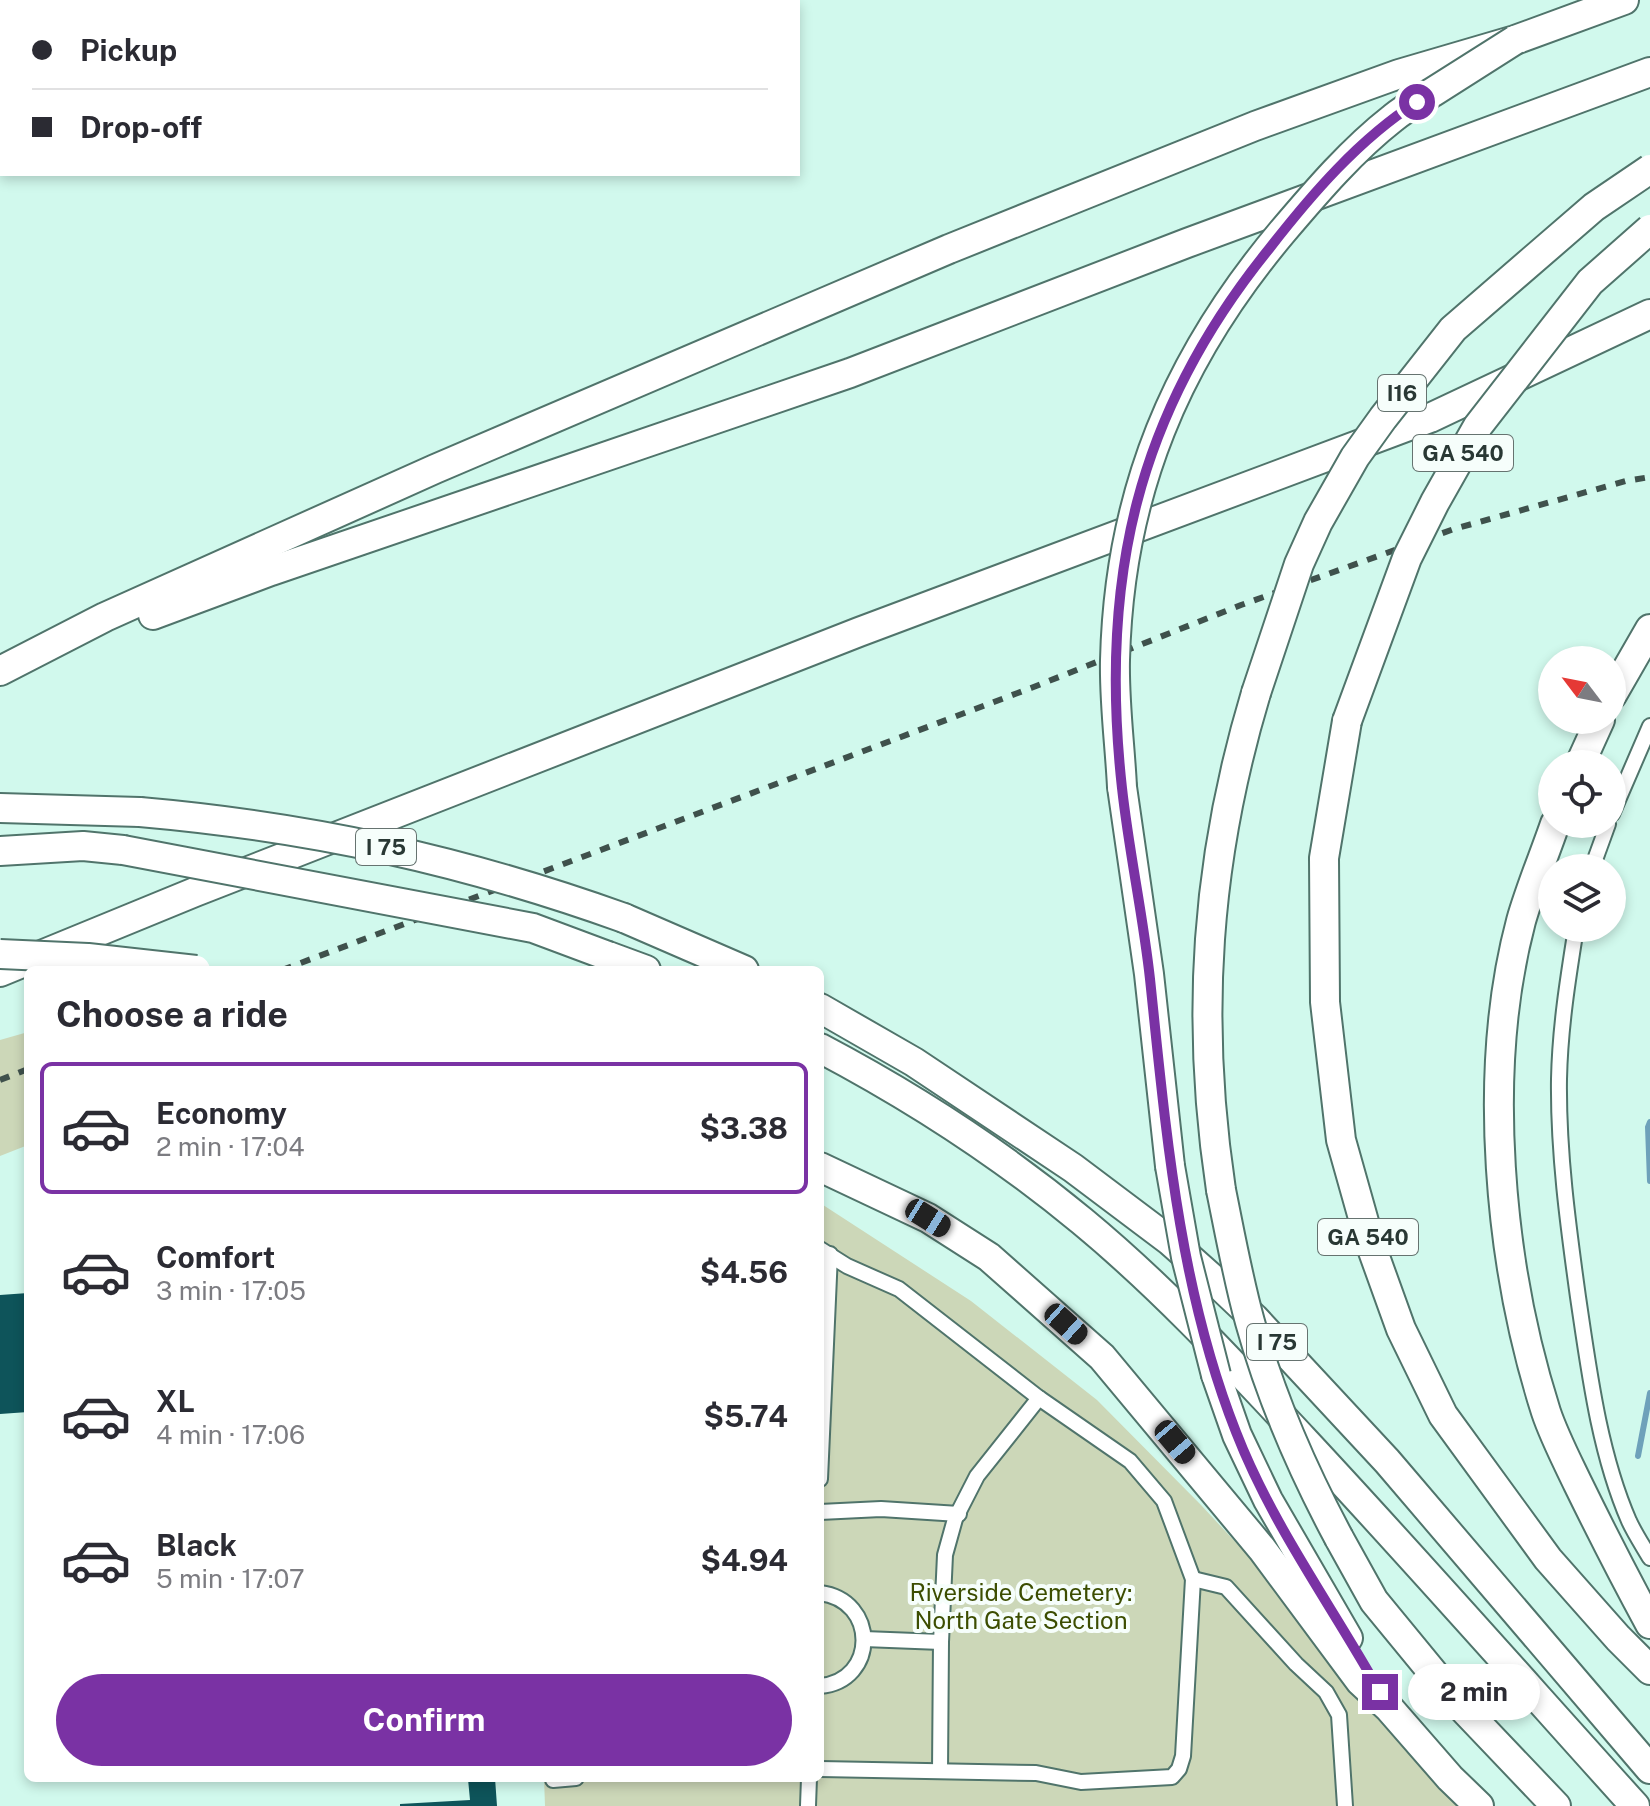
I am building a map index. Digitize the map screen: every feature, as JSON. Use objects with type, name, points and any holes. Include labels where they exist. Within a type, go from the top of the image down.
[{"type":"highway","points":[[1,671],[105,617],[435,469],[935,255],[1255,126],[1399,74],[1515,40],[1624,0]]},
{"type":"highway","points":[[1389,1708],[1268,1500],[1237,1435],[1216,1375],[1186,1257],[1170,1166],[1149,974],[1122,787],[1115,664],[1116,622],[1125,555],[1152,451],[1195,355],[1237,288],[1319,188],[1393,118],[1515,40]]},
{"type":"highway","points":[[1,671],[271,571],[850,373],[1215,232],[1650,72]]},
{"type":"highway","name":"I16","points":[[1556,1806],[1457,1702],[1374,1601],[1294,1447],[1262,1362],[1239,1281],[1221,1190],[1208,1087],[1206,983],[1223,823],[1242,738],[1299,564],[1318,522],[1355,457],[1453,329],[1594,207],[1650,169]]},
{"type":"highway","name":"GA 540","points":[[1650,229],[1590,282],[1478,426],[1435,502],[1407,558],[1347,721],[1324,858],[1325,1002],[1341,1140],[1370,1243],[1401,1329],[1443,1415],[1548,1559],[1650,1670]]},
{"type":"highway","points":[[0,972],[195,892],[859,632],[1430,418],[1650,314]]},
{"type":"highway","points":[[1626,671],[1650,629]]},
{"type":"highway","name":"I 75","points":[[0,808],[140,812],[278,827],[402,850],[521,882],[624,918],[735,966]]},
{"type":"highway","points":[[1550,838],[1521,921],[1510,979],[1502,1049],[1500,1112],[1506,1221],[1521,1312],[1547,1414],[1607,1544],[1650,1624]]},
{"type":"highway","name":"I 75","points":[[0,851],[83,846],[123,850],[533,928],[635,966]]},
{"type":"highway","points":[[0,954],[88,958],[160,966]]},
{"type":"highway","name":"I 75","points":[[824,1010],[914,1062],[1073,1168],[1158,1231],[1215,1281],[1254,1318],[1387,1461],[1650,1769]]},
{"type":"highway","name":"I 75","points":[[824,1050],[916,1102],[973,1139],[1081,1220],[1132,1264],[1231,1361],[1323,1460],[1540,1697],[1635,1806]]},
{"type":"highway","points":[[824,1169],[928,1218],[989,1257],[1102,1357],[1262,1549],[1360,1681],[1479,1806]]},
{"type":"street","points":[[1626,782],[1650,726]]},
{"type":"street","points":[[1574,942],[1561,1030],[1559,1080],[1560,1127],[1572,1251],[1590,1376],[1606,1451],[1629,1521],[1650,1558]]},
{"type":"street","points":[[824,1310],[825,1252]]},
{"type":"street","points":[[824,1769],[1036,1773],[1081,1782],[1172,1777],[1179,1769],[1183,1756],[1193,1579],[1164,1501],[1130,1461],[1039,1398],[899,1289],[847,1266],[825,1252]]},
{"type":"street","points":[[940,1771],[945,1555],[959,1514],[977,1476],[1039,1398]]},
{"type":"street","points":[[824,1512],[881,1509],[959,1514]]},
{"type":"street","points":[[1193,1579],[1226,1587],[1296,1664],[1326,1692],[1339,1715],[1345,1806]]},
{"type":"street","points":[[824,1594],[844,1600],[854,1611],[862,1624],[864,1639],[862,1655],[855,1668],[843,1679],[824,1685]]},
{"type":"street","points":[[864,1639],[941,1642]]},
{"type":"street","points":[[808,1806],[809,1782]]},
{"type":"green space","points":[[24,1033],[24,1147],[0,1156],[0,1040]]},
{"type":"green space","name":"Riverside Cemetery: North Gate Section","points":[[824,1206],[971,1301],[1097,1400],[1201,1505],[1481,1806],[545,1806],[544,1782],[824,1782]]},
{"type":"building","points":[[24,1293],[24,1412],[0,1414],[0,1295]]},
{"type":"building","points":[[468,1782],[495,1782],[497,1806],[400,1806],[400,1804],[470,1800]]},
{"type":"waterway","points":[[1650,1122],[1650,1181]]},
{"type":"waterway","points":[[1638,1456],[1650,1393]]},
{"type":"railway","points":[[293,966],[1031,688],[1241,605],[1454,529],[1650,477]]},
{"type":"railway","points":[[0,1080],[24,1071]]},
{"type":"route","points":[[1380,1692],[1268,1500],[1237,1435],[1208,1350],[1186,1257],[1170,1166],[1149,974],[1122,787],[1115,664],[1121,582],[1137,501],[1161,426],[1195,355],[1237,288],[1319,188],[1393,118],[1417,102]]}]
